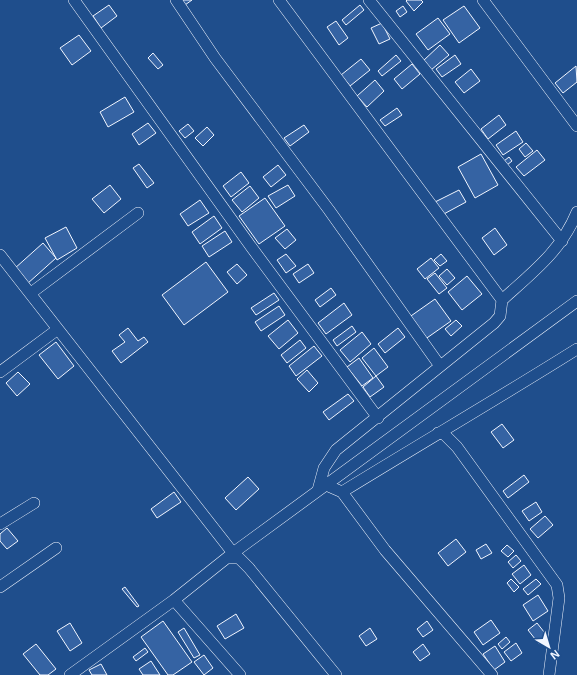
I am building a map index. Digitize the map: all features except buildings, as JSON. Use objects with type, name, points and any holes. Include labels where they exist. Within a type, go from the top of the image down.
[{"type":"street","points":[[74,0],[243,235],[378,418]]},
{"type":"street","points":[[176,0],[215,58],[329,210],[440,366]]},
{"type":"street","points":[[279,0],[502,300]]},
{"type":"street","points":[[369,0],[562,241]]},
{"type":"street","points":[[483,0],[577,126]]},
{"type":"street","points":[[322,487],[324,468],[336,450],[352,436],[378,418],[498,320],[502,300],[547,260],[562,241],[577,212]]},
{"type":"street","points":[[31,293],[138,213]]},
{"type":"street","points":[[0,254],[230,555],[239,558],[249,568],[336,675]]},
{"type":"street","points":[[70,675],[174,600],[230,555],[322,487],[577,301]]},
{"type":"street","points":[[0,372],[58,329]]},
{"type":"street","points":[[342,492],[494,401],[577,349]]},
{"type":"street","points":[[438,434],[444,434],[457,447],[557,585],[559,598],[549,675]]},
{"type":"street","points":[[322,487],[342,492],[384,550],[492,675]]},
{"type":"street","points":[[0,524],[34,503]]},
{"type":"street","points":[[0,587],[56,548]]},
{"type":"street","points":[[174,600],[240,675]]}]
